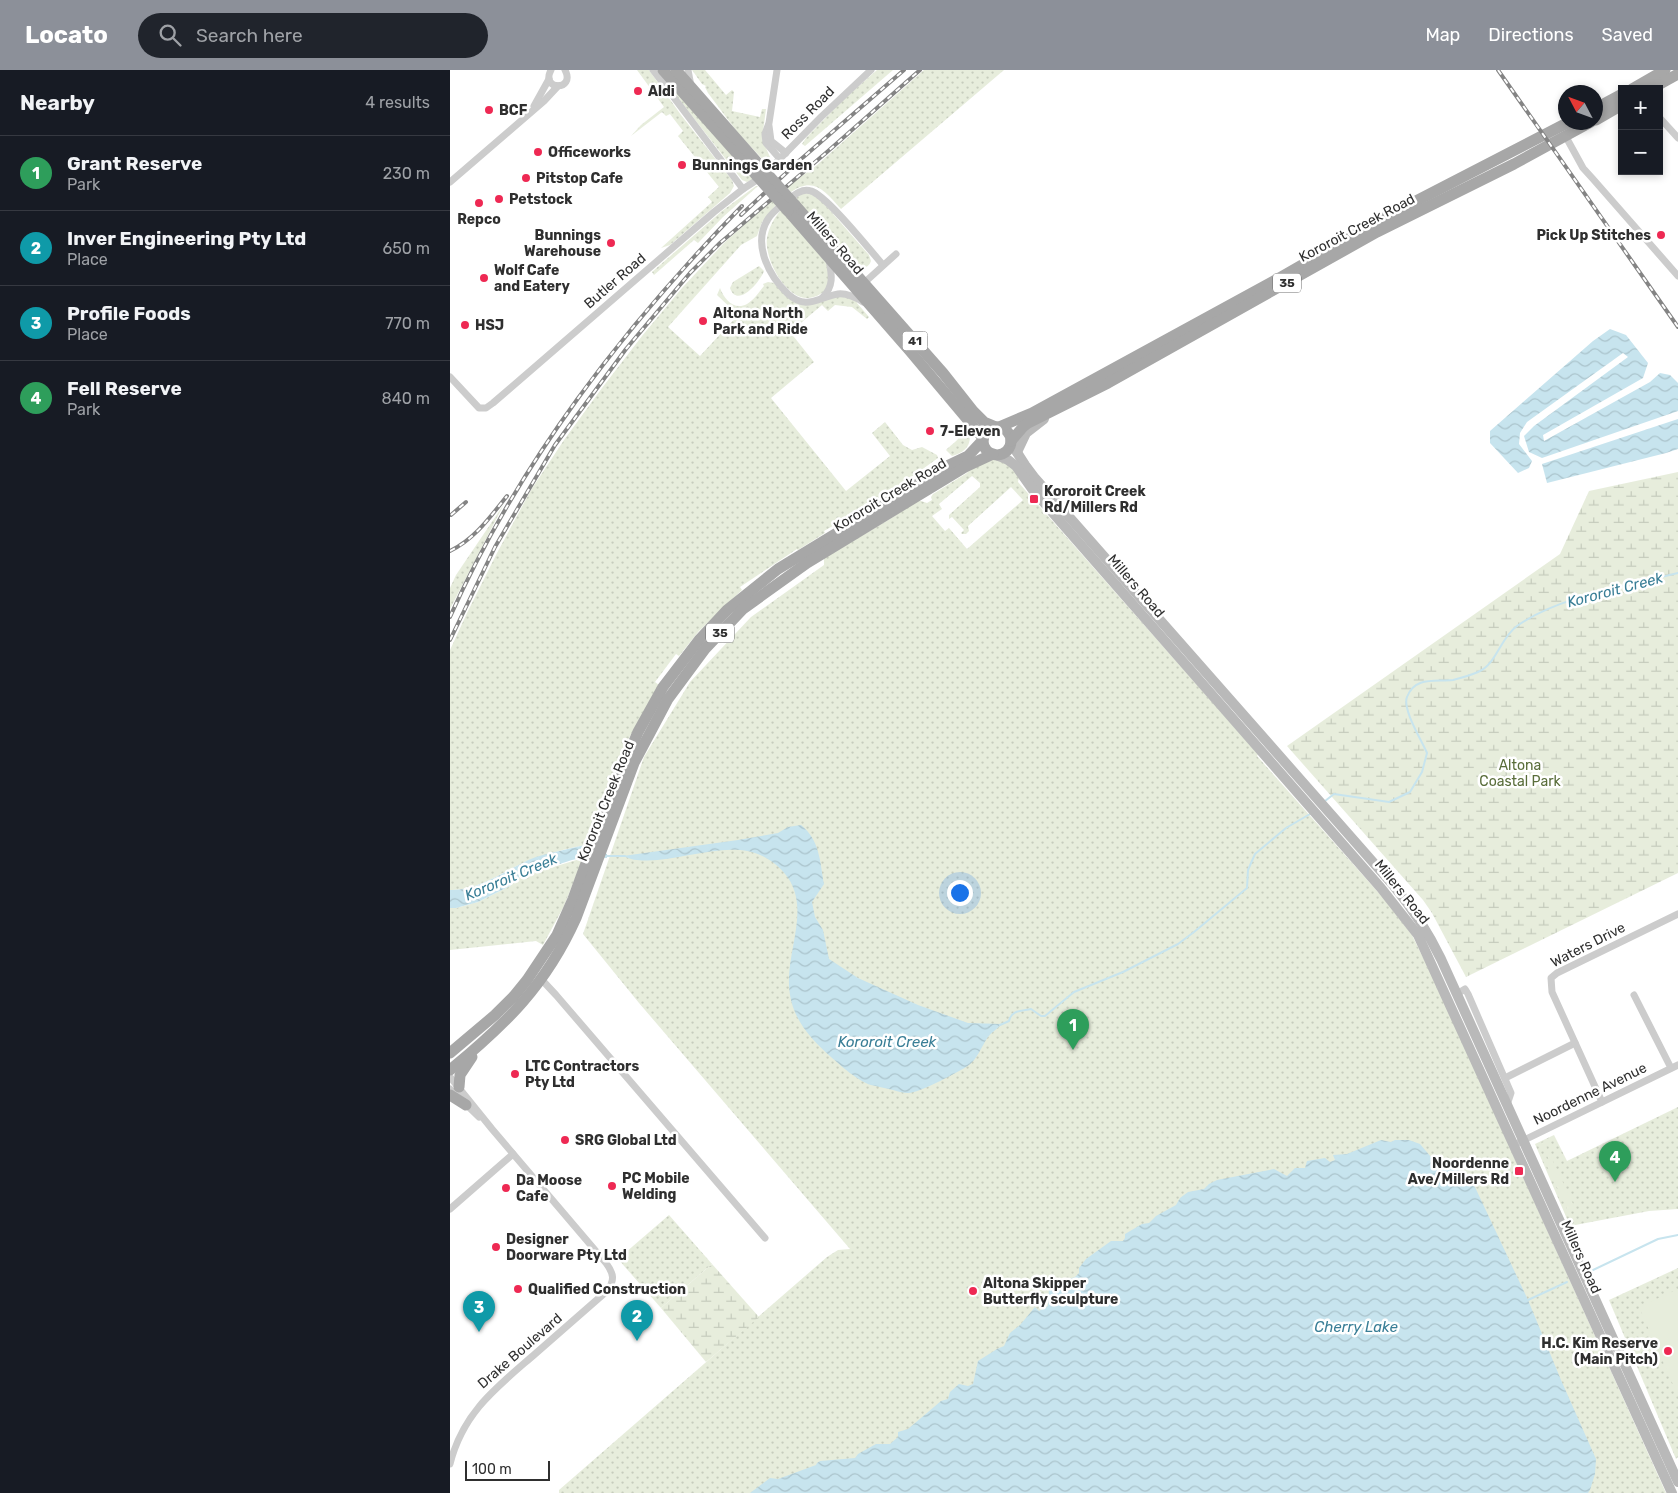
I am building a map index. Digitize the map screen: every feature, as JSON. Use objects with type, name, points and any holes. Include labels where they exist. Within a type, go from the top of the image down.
[{"type":"main road","name":"Millers Road","points":[[663,70],[761,173]]},
{"type":"main road","name":"Millers Road","points":[[675,70],[691,86],[791,208],[828,257],[983,439]]},
{"type":"main road","points":[[1639,85],[1665,70]]},
{"type":"main road","points":[[1658,85],[1678,74]]},
{"type":"main road","points":[[1603,104],[1618,96]]},
{"type":"main road","points":[[1603,116],[1618,107]]},
{"type":"main road","name":"Kororoit Creek Road","points":[[1512,159],[1558,129]]},
{"type":"main road","name":"Kororoit Creek Road","points":[[997,426],[1020,419],[1073,396],[1499,165],[1577,130]]},
{"type":"main road","name":"Millers Road","points":[[791,208],[864,283],[956,388],[972,411],[984,422],[997,426]]},
{"type":"main road","name":"Kororoit Creek Road","points":[[1013,445],[1026,424],[1054,411],[1073,396]]},
{"type":"main road","points":[[997,426],[1008,431],[1013,445]]},
{"type":"main road","name":"35","points":[[983,439],[988,430],[997,426]]},
{"type":"main road","points":[[983,439],[985,448],[995,455]]},
{"type":"main road","name":"Kororoit Creek Road","points":[[450,1070],[508,1019],[542,980],[565,943],[630,750],[656,699],[683,660],[727,610],[778,569],[945,467],[968,456],[983,439]]},
{"type":"main road","name":"Millers Road","points":[[1013,445],[1025,465],[1044,488],[1294,782]]},
{"type":"main road","name":"35","points":[[995,455],[1004,453],[1013,445]]},
{"type":"main road","name":"Millers Road","points":[[995,455],[1008,460],[1016,466],[1033,490],[1066,528],[1349,844],[1418,917],[1430,935],[1452,996],[1678,1482]]},
{"type":"main road","name":"Kororoit Creek Road","points":[[612,808],[668,699],[700,654],[743,609],[806,563],[965,467],[995,455]]},
{"type":"main road","name":"Kororoit Creek Road","points":[[450,1053],[504,1007],[527,980],[557,935],[586,877]]},
{"type":"main road","name":"Millers Road","points":[[1452,996],[1507,1105],[1519,1142],[1672,1493]]},
{"type":"main road","points":[[455,1088],[465,1065],[487,1038]]},
{"type":"main road","points":[[450,1096],[466,1106]]},
{"type":"street","points":[[528,114],[549,79],[551,70]]},
{"type":"street","points":[[653,70],[742,189]]},
{"type":"street","points":[[675,70],[676,84]]},
{"type":"street","points":[[688,70],[691,86]]},
{"type":"street","points":[[776,70],[769,123],[765,134],[766,143],[780,159]]},
{"type":"street","name":"Ross Road","points":[[761,173],[780,159],[871,70]]},
{"type":"street","points":[[450,182],[553,93],[558,86],[566,82],[568,72]]},
{"type":"street","points":[[549,79],[551,83],[558,86]]},
{"type":"street","points":[[1663,121],[1678,138]]},
{"type":"street","points":[[769,123],[771,141],[786,153]]},
{"type":"street","points":[[1566,136],[1579,162],[1593,180],[1678,276]]},
{"type":"street","name":"Butler Road","points":[[450,377],[474,404],[479,408],[486,408],[761,173]]},
{"type":"street","points":[[873,309],[848,294],[839,294],[803,303],[788,294],[771,274],[764,258],[762,246],[767,221],[774,212],[796,193],[810,190],[826,201],[883,264]]},
{"type":"street","points":[[864,283],[896,254]]},
{"type":"street","points":[[822,298],[828,293],[831,286],[832,278],[828,257]]},
{"type":"street","name":"Waters Drive","points":[[1602,1102],[1552,992],[1550,982],[1554,974],[1678,914]]},
{"type":"street","points":[[542,980],[765,1238]]},
{"type":"street","points":[[1452,996],[1465,989],[1468,994],[1511,1093],[1507,1105]]},
{"type":"street","points":[[1634,995],[1675,1067]]},
{"type":"street","points":[[1505,1078],[1575,1043]]},
{"type":"street","name":"Noordenne Avenue","points":[[1519,1142],[1675,1067]]},
{"type":"street","name":"Drake Boulevard","points":[[450,1077],[466,1106],[492,1129]]},
{"type":"street","name":"Drake Boulevard","points":[[450,1464],[455,1446],[465,1426],[483,1401],[607,1291],[614,1275],[606,1263],[455,1088]]},
{"type":"street","points":[[450,1209],[513,1154]]},
{"type":"green space","points":[[637,70],[649,70],[681,115],[732,180],[734,186],[730,193],[670,245],[661,248],[712,202],[708,197],[719,187],[678,136],[683,131],[670,114],[666,116],[662,112],[631,136],[641,125],[664,107]]},
{"type":"green space","points":[[692,70],[705,70],[726,95],[732,90],[734,92],[732,111],[760,117],[762,109],[766,109],[762,139],[770,157],[768,165],[738,133],[708,93],[706,86],[702,84]]},
{"type":"green space","points":[[877,70],[893,70],[805,146],[802,144],[844,99]]},
{"type":"green space","points":[[924,70],[1004,70],[841,209],[830,196],[819,188],[806,185],[791,192],[787,187],[817,165]]},
{"type":"green space","points":[[661,74],[753,179],[747,182],[742,180]]},
{"type":"green space","points":[[758,186],[723,217],[698,243],[694,240],[654,275],[652,272],[722,211]]},
{"type":"green space","points":[[809,193],[820,199],[869,255],[871,261],[868,266],[859,267],[800,204],[796,197]]},
{"type":"green space","points":[[772,200],[776,205],[762,222],[757,236],[741,245],[668,327],[700,356],[738,315],[717,295],[720,288],[730,303],[738,306],[750,302],[764,286],[763,284],[768,282],[774,283],[792,301],[847,296],[857,301],[869,317],[867,319],[852,307],[835,305],[828,311],[822,305],[790,332],[814,362],[771,398],[846,491],[890,456],[872,433],[885,422],[903,445],[912,450],[922,447],[937,455],[938,458],[885,496],[824,531],[825,533],[797,549],[740,587],[742,590],[699,631],[679,656],[676,654],[655,682],[659,685],[625,745],[588,845],[564,850],[523,863],[479,885],[460,890],[450,890],[450,650],[467,613],[531,490],[602,388],[682,288],[725,242]]},
{"type":"green space","points":[[781,210],[827,264],[830,275],[826,291],[815,297],[800,297],[791,292],[778,276],[769,256],[767,238],[769,230]]},
{"type":"green space","points":[[759,266],[764,271],[753,287],[743,295],[733,294],[730,288],[733,282]]},
{"type":"green space","points":[[963,422],[969,433],[969,443],[963,451],[952,456],[946,450],[960,437]]},
{"type":"green space","points":[[992,459],[1011,465],[1019,477],[1018,482],[1385,900],[1412,935],[1436,984],[1666,1493],[559,1493],[559,1490],[827,1257],[838,1250],[850,1249],[639,1003],[583,934],[644,757],[690,682],[751,617],[824,565],[824,558],[890,519],[916,501],[927,503],[932,500],[933,494],[969,470]],"holes":[[[972,476],[980,483],[980,487],[949,515],[949,519],[952,517],[964,530],[962,534],[966,534],[969,531],[968,526],[1011,487],[1023,500],[967,549],[949,528],[945,531],[932,516],[942,509],[939,504]]]},
{"type":"green space","name":"Altona Coastal Park","points":[[1678,472],[1678,873],[1466,977],[1432,913],[1423,900],[1287,746],[1560,554],[1589,491]]},
{"type":"green space","points":[[504,504],[450,609],[450,588],[456,575]]},
{"type":"green space","points":[[583,858],[564,906],[543,945],[536,941],[450,950],[450,908],[478,902],[510,886],[520,877]]},
{"type":"green space","points":[[1678,1107],[1678,1209],[1649,1211],[1570,1226],[1535,1144],[1554,1135],[1567,1161]]},
{"type":"green space","points":[[1544,1142],[1575,1208],[1568,1211],[1545,1162],[1549,1160],[1541,1143]]},
{"type":"green space","points":[[669,1215],[712,1264],[661,1308],[618,1259]]},
{"type":"green space","points":[[712,1264],[759,1317],[706,1362],[661,1308]]},
{"type":"green space","points":[[1678,1268],[1678,1457],[1676,1459],[1609,1300]]},
{"type":"green space","name":"H.C. Kim Reserve (Main Pitch)","points":[[1678,1289],[1678,1396],[1639,1307]]},
{"type":"water","points":[[1610,329],[1626,335],[1648,363],[1643,378],[1543,435],[1544,441],[1650,382],[1660,373],[1670,375],[1678,383],[1678,411],[1542,458],[1529,452],[1524,436],[1534,426],[1628,357],[1623,353],[1527,422],[1520,433],[1519,444],[1532,461],[1529,468],[1518,473],[1490,443],[1490,431],[1593,341]]},
{"type":"water","points":[[1678,419],[1678,449],[1547,483],[1542,464]]},
{"type":"water","name":"Kororoit Creek","points":[[801,825],[816,844],[820,860],[824,884],[812,902],[815,917],[823,930],[829,959],[858,978],[918,1005],[968,1023],[1002,1024],[987,1038],[972,1063],[949,1077],[908,1093],[871,1085],[861,1080],[840,1065],[817,1044],[795,1013],[790,995],[789,978],[797,924],[797,907],[794,891],[786,875],[771,861],[756,853],[740,850],[723,850],[654,860],[635,860],[623,856],[738,840],[778,833],[788,827]]},
{"type":"water","name":"Kororoit Creek","points":[[585,845],[607,854],[607,858],[572,860],[520,877],[510,886],[478,902],[450,908],[450,890],[473,887],[536,857]]},
{"type":"water","name":"Cherry Lake","points":[[1381,1140],[1391,1142],[1395,1140],[1409,1140],[1420,1144],[1431,1157],[1453,1165],[1474,1185],[1528,1300],[1596,1459],[1595,1474],[1588,1493],[750,1493],[770,1478],[778,1479],[816,1465],[820,1461],[855,1458],[858,1454],[876,1444],[890,1444],[898,1437],[898,1432],[908,1429],[941,1401],[948,1399],[950,1392],[959,1384],[968,1386],[973,1384],[978,1361],[1004,1346],[1010,1333],[1020,1325],[1035,1307],[1039,1311],[1048,1306],[1049,1289],[1065,1278],[1075,1277],[1086,1259],[1111,1241],[1123,1241],[1125,1234],[1142,1224],[1149,1223],[1156,1216],[1176,1205],[1180,1198],[1188,1192],[1204,1189],[1217,1180],[1274,1169],[1287,1176],[1295,1168],[1305,1168],[1307,1161],[1325,1158],[1330,1162],[1335,1160],[1333,1155],[1347,1154]]},
{"type":"waterway","name":"Kororoit Creek","points":[[1325,801],[1334,794],[1389,802],[1410,792],[1422,772],[1427,753],[1407,709],[1407,697],[1415,686],[1426,681],[1453,680],[1478,672],[1490,663],[1511,631],[1534,616],[1553,607],[1594,593],[1678,573]]},
{"type":"waterway","name":"Kororoit Creek","points":[[1000,1025],[1009,1021],[1014,1013],[1020,1011],[1031,1009],[1041,1016],[1045,1016],[1074,992],[1123,972],[1178,944],[1247,888],[1248,870],[1255,854],[1286,828],[1310,814]]},
{"type":"waterway","name":"Kororoit Creek","points":[[607,856],[625,856]]},
{"type":"waterway","points":[[1589,1272],[1658,1239],[1678,1235]]},
{"type":"waterway","points":[[1528,1300],[1567,1282]]},
{"type":"railway","points":[[741,215],[800,160],[904,70]]},
{"type":"railway","points":[[450,640],[495,547],[555,445],[626,349],[690,273],[720,243],[920,70]]},
{"type":"railway","points":[[1498,70],[1678,327]]},
{"type":"railway","points":[[450,617],[508,504],[578,399],[656,299],[742,206]]},
{"type":"railway","points":[[450,551],[475,534],[507,496]]},
{"type":"railway","points":[[451,515],[466,502]]},
{"type":"place","name":"Aldi","points":[[638,91]]},
{"type":"place","name":"BCF","points":[[489,110]]},
{"type":"place","name":"Officeworks","points":[[538,152]]},
{"type":"place","name":"Bunnings Garden","points":[[682,165]]},
{"type":"place","name":"Pitstop Cafe","points":[[526,178]]},
{"type":"place","name":"Petstock","points":[[499,199]]},
{"type":"place","name":"Repco","points":[[479,203]]},
{"type":"place","name":"Pick Up Stitches","points":[[1661,235]]},
{"type":"place","name":"Bunnings Warehouse","points":[[611,243]]},
{"type":"place","name":"Wolf Cafe and Eatery","points":[[484,278]]},
{"type":"place","name":"Altona North Park and Ride","points":[[703,321]]},
{"type":"place","name":"HSJ","points":[[465,325]]},
{"type":"place","name":"7-Eleven","points":[[930,431]]},
{"type":"place","name":"Kororoit Creek Rd/Millers Rd","points":[[1034,499]]},
{"type":"place","name":"Grant Reserve","points":[[1073,1050]]},
{"type":"place","name":"LTC Contractors Pty Ltd","points":[[515,1074]]},
{"type":"place","name":"SRG Global Ltd","points":[[565,1140]]},
{"type":"place","name":"Noordenne Ave/Millers Rd","points":[[1519,1171]]},
{"type":"place","name":"Fell Reserve","points":[[1615,1182]]},
{"type":"place","name":"PC Mobile Welding","points":[[612,1186]]},
{"type":"place","name":"Da Moose Cafe","points":[[506,1188]]},
{"type":"place","name":"Designer Doorware Pty Ltd","points":[[496,1247]]},
{"type":"place","name":"Qualified Construction","points":[[518,1289]]},
{"type":"place","name":"Altona Skipper Butterfly sculpture","points":[[973,1291]]},
{"type":"place","name":"Profile Foods","points":[[479,1332]]},
{"type":"place","name":"Inver Engineering Pty Ltd","points":[[637,1341]]},
{"type":"place","name":"H.C. Kim Reserve (Main Pitch)","points":[[1668,1351]]}]
